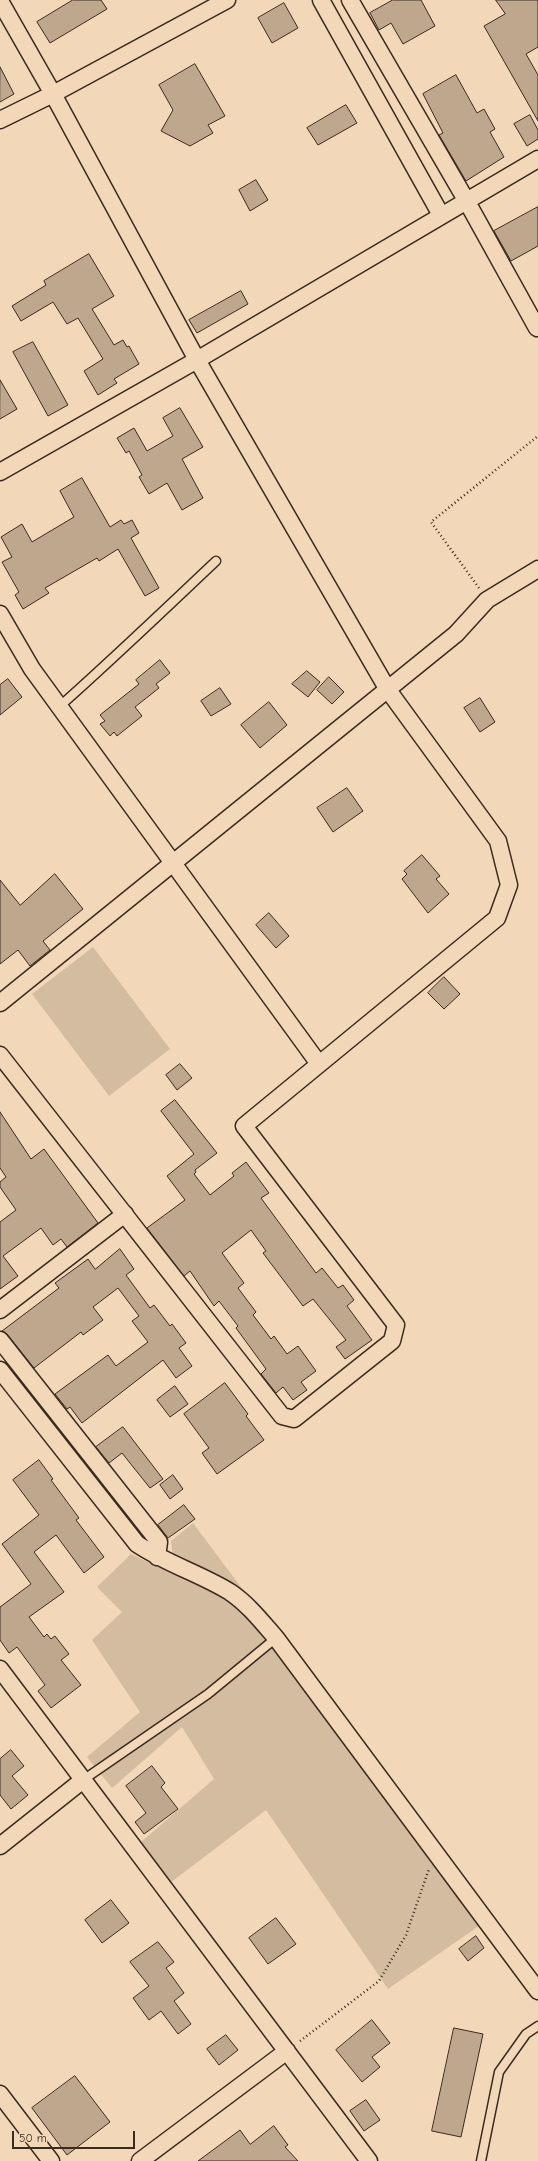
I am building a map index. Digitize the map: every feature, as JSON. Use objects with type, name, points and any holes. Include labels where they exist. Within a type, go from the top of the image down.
[{"type":"street","points":[[0,120],[53,94],[227,0]]},
{"type":"street","points":[[322,0],[441,214]]},
{"type":"street","points":[[350,0],[466,200],[537,328]]},
{"type":"street","points":[[0,1],[53,94],[196,360],[388,690],[498,840],[509,884],[497,918],[244,1126],[396,1325],[392,1341],[294,1419],[282,1416],[0,1056]]},
{"type":"street","points":[[0,472],[196,360],[441,214],[538,159]]},
{"type":"street","points":[[0,1003],[456,634],[487,600],[538,569]]},
{"type":"street","points":[[0,614],[32,669],[319,1064]]},
{"type":"street","points":[[0,1310],[125,1214]]},
{"type":"street","points":[[0,1340],[159,1542],[157,1557]]},
{"type":"street","points":[[0,1370],[137,1544],[157,1557],[230,1592],[254,1612],[276,1638],[538,1991]]},
{"type":"street","points":[[0,1669],[370,2161]]},
{"type":"street","points":[[0,1846],[83,1780]]},
{"type":"street","points":[[140,2161],[287,2051]]},
{"type":"street","points":[[0,2094],[51,2161]]},
{"type":"lane","points":[[60,706],[126,648],[216,561]]},
{"type":"lane","points":[[83,1780],[208,1694],[276,1638]]},
{"type":"lane","points":[[481,2161],[499,2072],[509,2055],[526,2034],[538,2026]]},
{"type":"path","points":[[487,600],[431,522],[538,436]]},
{"type":"path","points":[[287,2051],[379,1981],[406,1935],[434,1851]]},
{"type":"shaded area","points":[[93,947],[170,1049],[109,1096],[32,994]]},
{"type":"shaded area","points":[[193,1523],[489,1919],[388,1989],[266,1810],[170,1883],[141,1842],[214,1779],[182,1727],[112,1788],[87,1757],[140,1712],[92,1640],[122,1612],[97,1587],[131,1554],[160,1568],[173,1557],[171,1541]]},
{"type":"building","points":[[73,0],[101,0],[107,9],[50,43],[37,22]]},
{"type":"building","points":[[393,0],[421,0],[435,26],[403,44],[391,23],[379,30],[370,13]]},
{"type":"building","points":[[496,0],[538,0],[538,47],[526,54],[538,75],[538,121],[484,26],[505,14]]},
{"type":"building","points":[[284,3],[298,28],[272,43],[258,18]]},
{"type":"building","points":[[195,64],[225,116],[208,125],[213,133],[190,146],[161,131],[173,110],[159,85]]},
{"type":"building","points":[[0,67],[14,94],[0,102]]},
{"type":"building","points":[[456,75],[477,113],[484,109],[495,129],[490,132],[504,157],[466,181],[439,135],[443,133],[423,94]]},
{"type":"building","points":[[346,105],[357,123],[318,145],[307,128]]},
{"type":"building","points":[[530,115],[538,130],[538,139],[527,146],[514,124]]},
{"type":"building","points":[[256,180],[268,200],[250,211],[239,190]]},
{"type":"building","points":[[538,207],[538,246],[511,261],[494,231]]},
{"type":"building","points":[[89,254],[114,296],[92,309],[114,345],[123,340],[127,347],[129,346],[139,364],[114,379],[117,383],[98,395],[84,371],[103,359],[78,318],[67,324],[53,302],[21,321],[12,306],[46,285],[44,281]]},
{"type":"building","points":[[241,291],[248,304],[197,333],[189,320]]},
{"type":"building","points":[[33,342],[68,405],[48,416],[13,352]]},
{"type":"building","points":[[0,380],[17,409],[0,419]]},
{"type":"building","points":[[180,408],[203,447],[182,459],[203,498],[182,510],[167,483],[149,494],[139,477],[142,475],[129,451],[126,453],[117,438],[134,428],[147,451],[173,436],[163,418]]},
{"type":"building","points":[[82,478],[110,527],[121,520],[124,524],[132,520],[139,533],[131,538],[159,588],[145,596],[118,549],[99,561],[97,558],[45,588],[49,593],[23,609],[15,595],[19,592],[2,562],[12,557],[1,537],[22,524],[32,542],[74,517],[60,491]]},
{"type":"building","points":[[160,660],[170,673],[156,684],[159,688],[135,707],[142,716],[117,736],[114,732],[110,736],[100,724],[105,721],[100,715],[139,684],[136,680]]},
{"type":"building","points":[[307,671],[320,682],[308,697],[292,684]]},
{"type":"building","points":[[329,677],[344,692],[332,704],[317,690]]},
{"type":"building","points":[[8,679],[22,697],[0,715],[0,685]]},
{"type":"building","points":[[220,688],[231,704],[211,716],[201,701]]},
{"type":"building","points":[[480,698],[495,722],[480,732],[464,708]]},
{"type":"building","points":[[269,702],[287,725],[260,748],[241,725]]},
{"type":"building","points":[[347,788],[363,811],[333,832],[317,808]]},
{"type":"building","points":[[422,855],[440,876],[436,879],[449,894],[428,913],[402,879],[407,874],[404,871]]},
{"type":"building","points":[[55,874],[83,909],[43,941],[50,950],[30,966],[18,950],[0,964],[0,880],[20,905]]},
{"type":"building","points":[[269,913],[289,936],[276,948],[256,925]]},
{"type":"building","points":[[444,977],[460,994],[444,1009],[428,993]]},
{"type":"building","points":[[180,1064],[192,1078],[177,1090],[166,1075]]},
{"type":"building","points":[[175,1100],[217,1153],[195,1170],[196,1172],[194,1174],[210,1195],[234,1176],[232,1173],[246,1162],[269,1193],[261,1198],[316,1273],[322,1268],[338,1288],[343,1285],[354,1300],[347,1306],[372,1340],[345,1359],[336,1347],[346,1340],[313,1299],[303,1306],[263,1253],[266,1251],[251,1230],[222,1253],[244,1283],[238,1288],[256,1312],[253,1315],[271,1339],[274,1336],[287,1354],[298,1346],[316,1371],[301,1382],[307,1390],[293,1400],[283,1387],[276,1393],[261,1374],[266,1369],[236,1328],[238,1326],[219,1301],[214,1306],[190,1271],[184,1276],[147,1228],[185,1200],[167,1176],[194,1154],[161,1111]]},
{"type":"building","points":[[0,1112],[31,1159],[44,1149],[98,1223],[67,1247],[61,1239],[53,1245],[41,1228],[3,1256],[18,1276],[0,1289],[0,1222],[16,1210],[0,1187],[0,1182],[6,1177],[0,1168]]},
{"type":"building","points":[[120,1249],[134,1269],[126,1275],[150,1308],[154,1305],[170,1326],[172,1324],[186,1343],[179,1348],[192,1366],[176,1378],[163,1360],[82,1423],[70,1407],[67,1409],[55,1394],[108,1355],[116,1366],[148,1342],[132,1321],[139,1316],[118,1288],[93,1307],[103,1320],[83,1335],[81,1332],[34,1368],[7,1334],[2,1331],[59,1288],[55,1283],[88,1259],[95,1269]]},
{"type":"building","points":[[225,1383],[248,1414],[246,1416],[264,1440],[217,1474],[202,1453],[209,1448],[184,1414]]},
{"type":"building","points":[[175,1386],[188,1404],[170,1417],[157,1400]]},
{"type":"building","points":[[123,1427],[163,1479],[150,1488],[122,1453],[109,1463],[96,1447]]},
{"type":"building","points":[[39,1460],[53,1479],[51,1480],[79,1518],[76,1520],[104,1557],[84,1573],[56,1535],[34,1552],[64,1592],[29,1617],[44,1637],[47,1634],[51,1639],[55,1636],[69,1654],[61,1660],[81,1685],[51,1708],[38,1691],[45,1685],[17,1647],[9,1653],[0,1640],[0,1607],[31,1584],[2,1544],[39,1515],[13,1480]]},
{"type":"building","points":[[173,1475],[183,1489],[170,1499],[160,1485]]},
{"type":"building","points":[[184,1505],[195,1519],[168,1538],[158,1525]]},
{"type":"building","points":[[11,1750],[24,1766],[12,1776],[28,1795],[11,1809],[0,1795],[0,1759]]},
{"type":"building","points":[[152,1766],[165,1783],[161,1787],[178,1809],[144,1834],[135,1822],[146,1813],[126,1786]]},
{"type":"building","points":[[111,1900],[129,1923],[102,1943],[85,1920]]},
{"type":"building","points":[[276,1918],[296,1944],[268,1964],[249,1938]]},
{"type":"building","points":[[476,1936],[484,1948],[468,1961],[459,1949]]},
{"type":"building","points":[[158,1942],[174,1962],[166,1968],[184,1993],[174,2001],[191,2024],[178,2034],[161,2011],[149,2020],[133,1998],[149,1986],[130,1962]]},
{"type":"building","points":[[372,2020],[390,2043],[372,2057],[380,2067],[362,2082],[336,2050]]},
{"type":"building","points":[[454,2028],[483,2034],[461,2137],[432,2131]]},
{"type":"building","points":[[226,2035],[238,2050],[219,2065],[207,2049]]},
{"type":"building","points":[[75,2076],[110,2122],[67,2155],[32,2108]]},
{"type":"building","points":[[366,2100],[380,2120],[364,2131],[350,2111]]},
{"type":"building","points":[[274,2126],[288,2145],[285,2147],[298,2161],[198,2161],[240,2130],[250,2144]]}]
